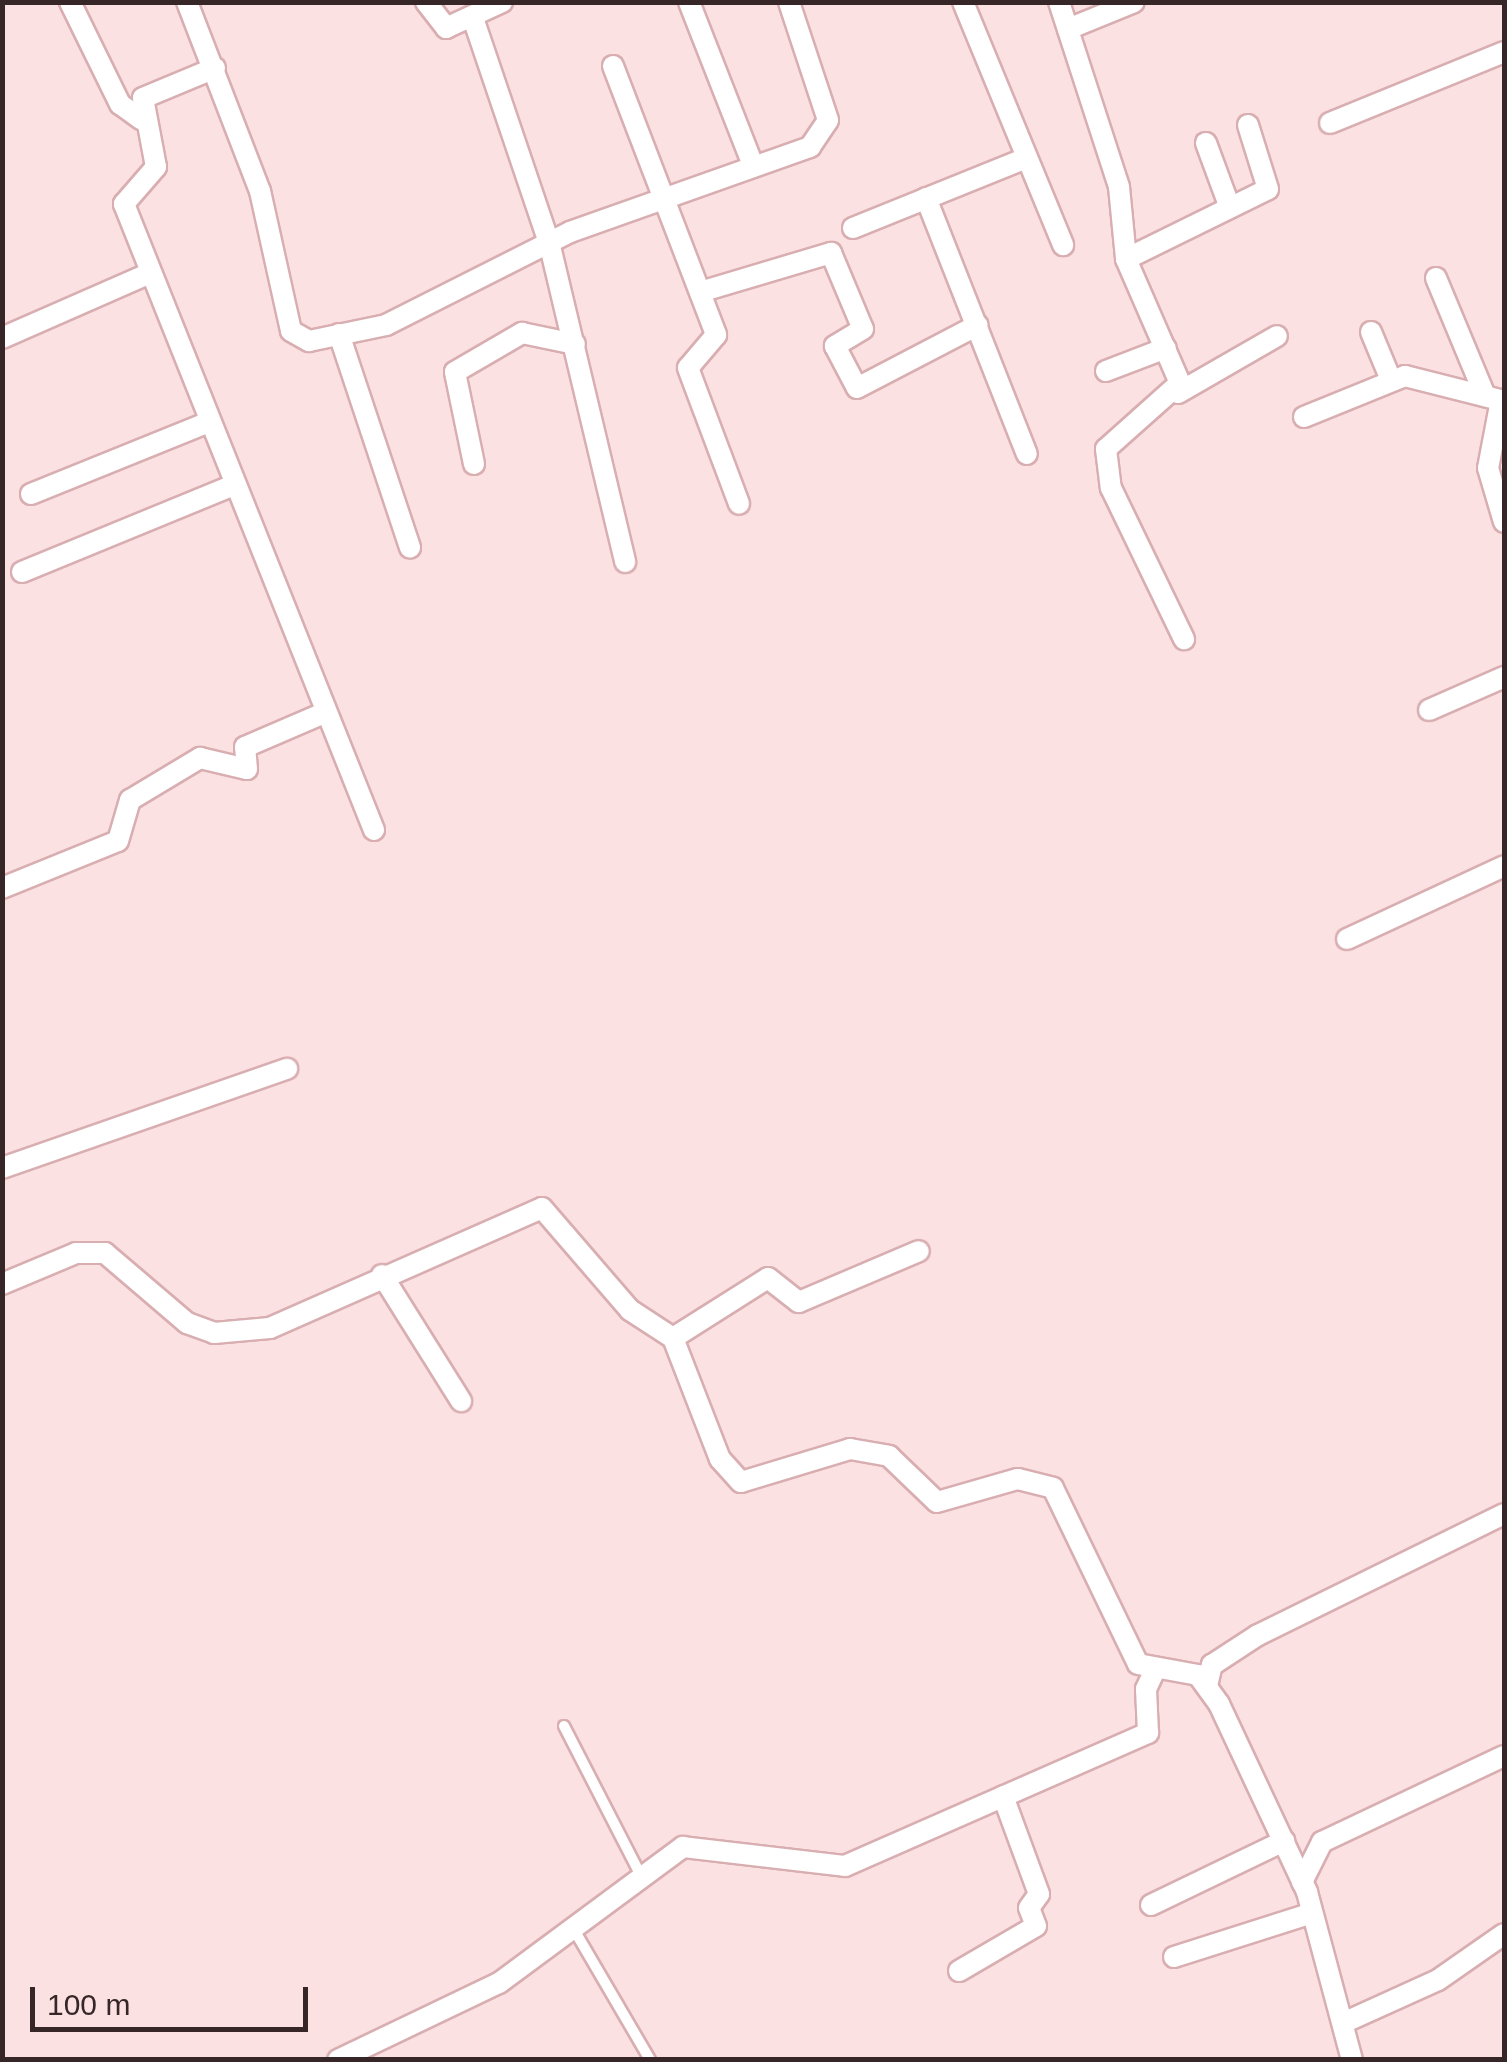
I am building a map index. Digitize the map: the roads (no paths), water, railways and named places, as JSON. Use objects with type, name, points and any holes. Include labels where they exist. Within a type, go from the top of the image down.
[{"type":"street","points":[[70,2],[120,104],[141,119]]},
{"type":"street","points":[[187,2],[260,191],[291,331],[310,341],[419,311],[550,242],[665,196],[810,147],[828,120],[796,5]]},
{"type":"street","points":[[426,2],[439,26],[474,21],[502,2]]},
{"type":"street","points":[[689,2],[753,165]]},
{"type":"street","points":[[963,2],[1020,160],[1064,246]]},
{"type":"street","points":[[1059,2],[1119,187],[1126,258],[1166,348],[1178,393]]},
{"type":"street","points":[[1068,29],[1134,2]]},
{"type":"street","points":[[474,21],[550,242],[625,562]]},
{"type":"street","points":[[1330,123],[1504,52]]},
{"type":"street","points":[[613,66],[716,340],[688,368],[739,504]]},
{"type":"street","points":[[215,68],[143,98],[141,119],[154,174],[124,204],[232,486],[374,830]]},
{"type":"street","points":[[1126,258],[1270,186],[1248,125]]},
{"type":"street","points":[[1206,143],[1230,208]]},
{"type":"street","points":[[852,228],[1020,160]]},
{"type":"street","points":[[926,198],[1027,454]]},
{"type":"street","points":[[700,292],[831,253],[863,329],[835,346],[857,388],[978,325]]},
{"type":"street","points":[[2,338],[148,274]]},
{"type":"street","points":[[1436,278],[1497,399],[1488,468],[1504,522]]},
{"type":"street","points":[[1371,332],[1391,380]]},
{"type":"street","points":[[474,464],[455,372],[522,333],[575,344]]},
{"type":"street","points":[[339,334],[410,548]]},
{"type":"street","points":[[1184,639],[1111,488],[1106,449],[1178,393],[1277,336]]},
{"type":"street","points":[[1106,371],[1166,348]]},
{"type":"street","points":[[1304,418],[1391,380],[1417,376],[1497,399]]},
{"type":"street","points":[[30,494],[209,422]]},
{"type":"street","points":[[22,572],[232,486]]},
{"type":"street","points":[[1429,710],[1504,677]]},
{"type":"street","points":[[2,888],[118,841],[130,800],[200,758],[246,769],[245,747],[324,713]]},
{"type":"street","points":[[1346,938],[1504,866]]},
{"type":"street","points":[[2,1168],[287,1069]]},
{"type":"street","points":[[2,1284],[76,1253],[105,1252],[187,1323],[214,1333],[270,1328],[382,1275],[542,1208],[630,1310],[673,1338],[720,1459],[741,1482],[850,1449],[888,1456],[937,1502],[1018,1479],[1052,1488],[1109,1616],[1138,1664],[1198,1675],[1207,1686],[1302,1882],[1352,2060]]},
{"type":"street","points":[[673,1338],[768,1278],[799,1302],[919,1252]]},
{"type":"street","points":[[382,1275],[461,1402]]},
{"type":"street","points":[[1207,1686],[1212,1665],[1258,1635],[1504,1514]]},
{"type":"street","points":[[338,2060],[487,1990],[641,1876],[694,1845],[845,1866],[1148,1732],[1146,1688],[1155,1670]]},
{"type":"street","points":[[1302,1882],[1322,1842],[1504,1756]]},
{"type":"street","points":[[959,1971],[1036,1926],[1029,1908],[1039,1894],[1004,1796]]},
{"type":"street","points":[[1150,1904],[1284,1841]]},
{"type":"street","points":[[1174,1957],[1312,1913]]},
{"type":"street","points":[[1343,2024],[1438,1980],[1504,1934]]},
{"type":"lane","points":[[564,1726],[641,1876]]},
{"type":"lane","points":[[573,1928],[650,2060]]}]
